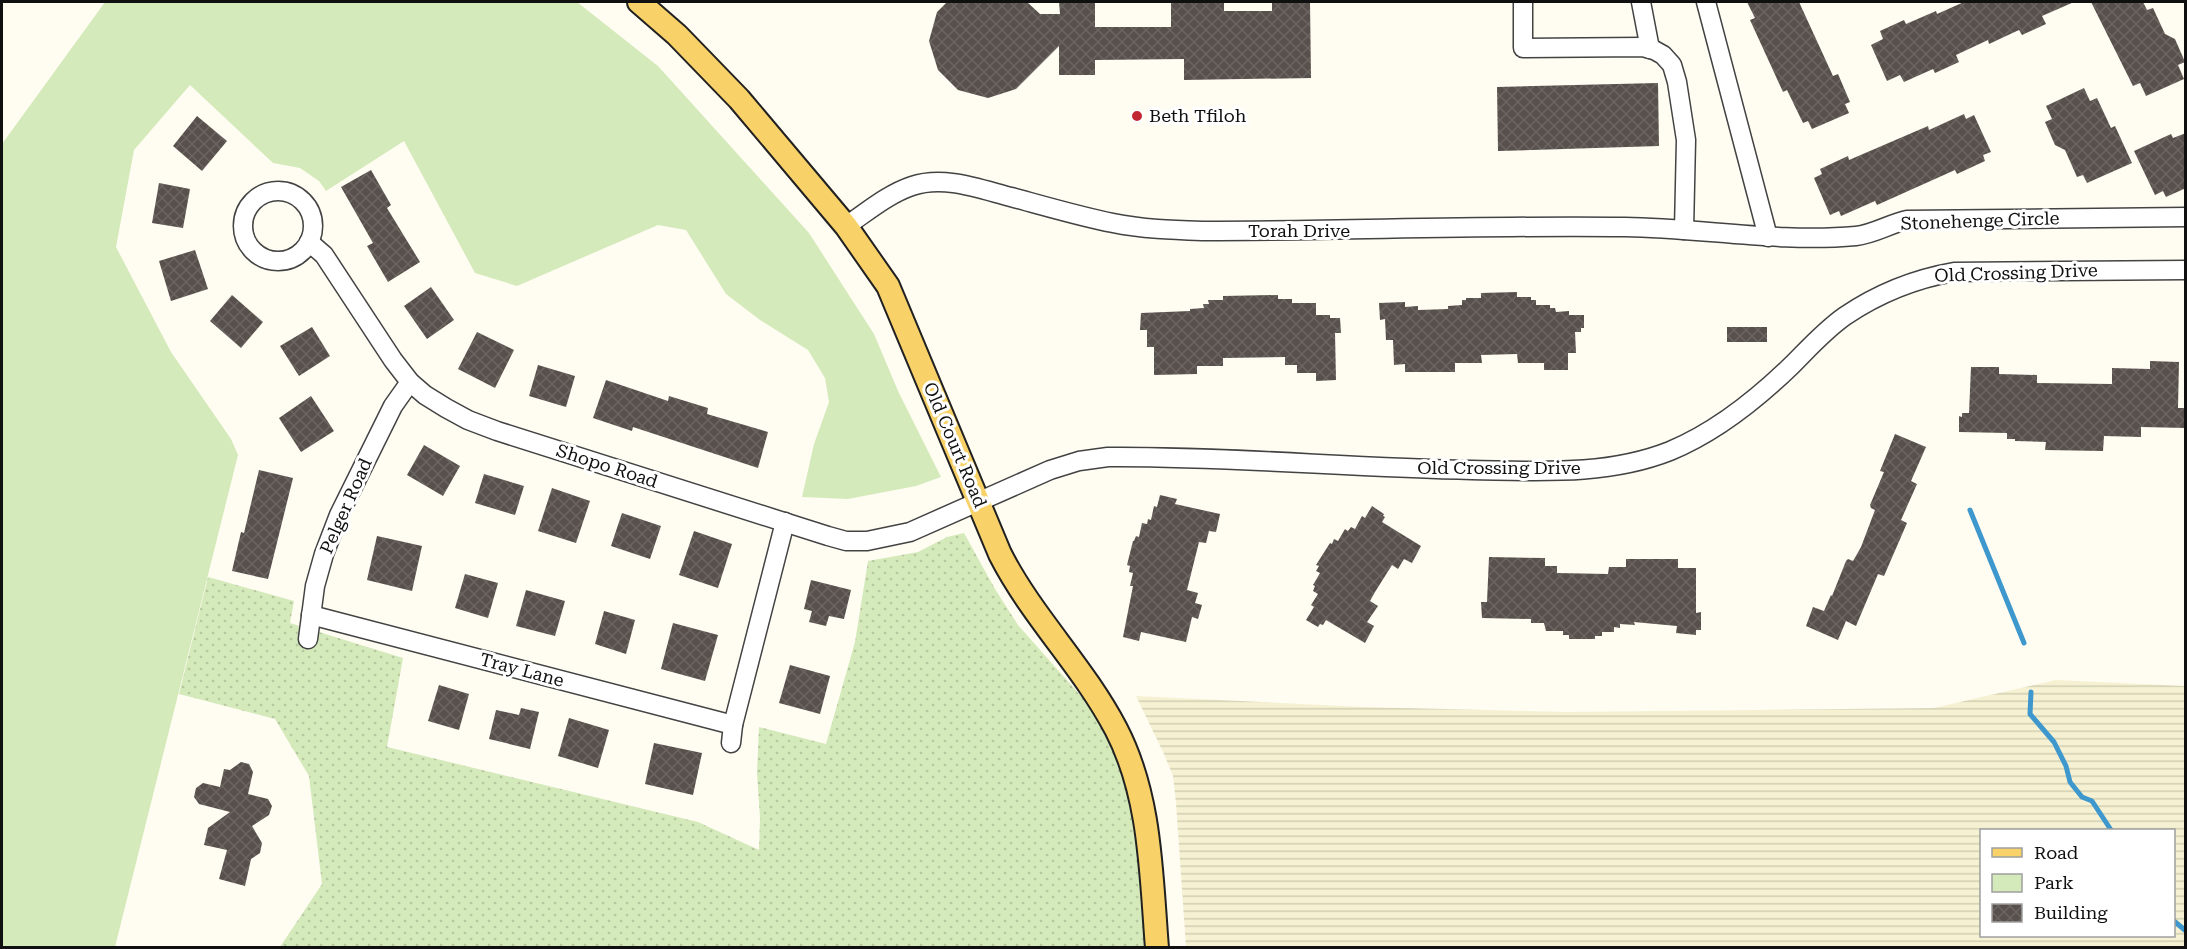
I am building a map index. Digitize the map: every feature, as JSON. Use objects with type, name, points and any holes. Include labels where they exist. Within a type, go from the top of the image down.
[{"type":"main road","name":"Old Court Road","points":[[639,2],[677,35],[739,99],[846,226],[888,286],[1014,581],[1095,694],[1125,749],[1134,771],[1145,818],[1157,948]]},
{"type":"street","points":[[1523,2],[1523,48],[1643,47],[1663,56],[1672,65],[1686,140],[1684,230]]},
{"type":"street","points":[[1641,2],[1650,49]]},
{"type":"street","points":[[1706,2],[1768,237]]},
{"type":"street","name":"Torah Drive","points":[[846,226],[889,197],[913,186],[932,182],[976,188],[1113,223],[1161,229],[1340,231],[1626,227],[1768,237]]},
{"type":"street","name":"Stonehenge Circle","points":[[1768,237],[1855,236],[1872,233],[1896,222],[1907,220],[2186,218]]},
{"type":"street","name":"Shopo Road","points":[[309,242],[324,255],[410,382],[446,408],[497,432],[846,541],[867,541],[910,532],[979,503]]},
{"type":"street","name":"Old Crossing Drive","points":[[979,503],[1050,470],[1079,461],[1108,457],[1448,470],[1567,471],[1635,462],[1699,438],[1725,421],[1754,400],[1792,366],[1816,340],[1844,317],[1872,299],[1899,286],[1927,277],[1954,272],[2186,270]]},
{"type":"street","name":"Pelger Road","points":[[308,639],[324,554],[339,515],[393,406],[410,382]]},
{"type":"street","name":"Tray Lane","points":[[311,615],[732,734],[785,522]]},
{"type":"shaded area","points":[[2056,680],[2185,686],[2185,947],[1186,947],[1173,776],[1136,696],[1363,707],[1567,712],[1934,708]]},
{"type":"green space","points":[[105,2],[577,2],[658,66],[809,233],[874,334],[898,391],[941,477],[916,486],[848,499],[802,497],[814,444],[829,402],[825,378],[808,350],[760,320],[726,294],[686,230],[658,225],[517,286],[475,273],[404,141],[326,191],[319,181],[300,168],[273,163],[190,85],[134,150],[116,247],[171,352],[231,439],[238,455],[115,947],[2,947],[2,144]]},
{"type":"green space","points":[[964,533],[1018,625],[1096,713],[1116,756],[1140,848],[1146,947],[280,947],[322,884],[309,776],[275,719],[179,694],[208,577],[294,601],[290,623],[403,658],[387,747],[698,822],[759,850],[760,818],[757,773],[759,727],[826,744],[855,642],[868,561],[918,552],[947,537]]},
{"type":"building","points":[[947,2],[1027,2],[1040,14],[1060,14],[1059,2],[1095,2],[1095,27],[1171,27],[1171,2],[1224,2],[1224,11],[1272,11],[1272,2],[1310,2],[1311,78],[1184,80],[1184,59],[1095,60],[1095,75],[1059,75],[1059,46],[1016,89],[988,98],[958,90],[938,70],[929,41],[937,12]]},
{"type":"building","points":[[1747,2],[1799,2],[1833,76],[1838,74],[1850,102],[1845,104],[1849,113],[1812,129],[1808,121],[1803,123],[1787,90],[1783,92],[1750,20],[1755,18]]},
{"type":"building","points":[[1964,2],[2074,2],[2042,16],[2046,24],[2022,35],[2019,30],[1989,44],[1988,40],[1956,55],[1959,62],[1935,73],[1933,69],[1904,82],[1900,75],[1887,81],[1871,45],[1883,39],[1880,31],[1904,20],[1906,24]]},
{"type":"building","points":[[2091,2],[2143,2],[2147,10],[2153,8],[2165,34],[2175,39],[2185,62],[2178,65],[2184,79],[2146,96],[2140,83],[2133,86]]},
{"type":"building","points":[[1658,83],[1659,146],[1498,151],[1497,87]]},
{"type":"building","points":[[2084,88],[2090,101],[2097,98],[2111,128],[2115,126],[2132,163],[2087,183],[2083,175],[2077,177],[2065,150],[2055,145],[2045,122],[2052,119],[2046,106]]},
{"type":"building","points":[[1964,114],[1966,119],[1974,115],[1991,152],[1983,155],[1985,161],[1957,174],[1955,170],[1877,205],[1875,201],[1841,216],[1839,211],[1830,215],[1814,178],[1822,174],[1820,169],[1848,156],[1849,160],[1928,126],[1929,130]]},
{"type":"building","points":[[197,116],[227,141],[202,171],[173,146]]},
{"type":"building","points":[[2186,133],[2186,188],[2166,197],[2163,191],[2155,195],[2134,151],[2171,134],[2173,138]]},
{"type":"building","points":[[371,170],[391,205],[387,208],[420,262],[388,282],[367,246],[373,243],[341,187]]},
{"type":"building","points":[[159,183],[190,189],[183,228],[152,223]]},
{"type":"building","points":[[195,250],[208,289],[171,301],[159,261]]},
{"type":"building","points":[[431,287],[454,320],[427,339],[404,306]]},
{"type":"building","points":[[1517,292],[1517,297],[1531,297],[1531,300],[1536,300],[1536,305],[1550,305],[1550,308],[1555,308],[1556,312],[1569,311],[1569,315],[1584,315],[1584,328],[1581,328],[1581,332],[1575,332],[1576,353],[1568,353],[1568,370],[1544,370],[1544,363],[1518,363],[1517,354],[1481,355],[1482,363],[1455,363],[1455,372],[1405,372],[1405,364],[1394,365],[1393,340],[1386,340],[1385,319],[1380,320],[1379,303],[1405,302],[1405,307],[1418,306],[1418,310],[1448,309],[1448,306],[1462,305],[1462,300],[1466,298],[1481,298],[1481,293]]},
{"type":"building","points":[[232,295],[263,322],[241,348],[210,321]]},
{"type":"building","points":[[1278,295],[1278,299],[1292,299],[1292,303],[1316,303],[1316,315],[1340,318],[1341,333],[1335,333],[1336,380],[1316,381],[1316,373],[1297,373],[1297,365],[1285,365],[1285,357],[1223,358],[1223,366],[1197,366],[1197,374],[1154,375],[1154,347],[1147,347],[1147,330],[1140,330],[1141,313],[1190,311],[1190,309],[1204,308],[1203,304],[1209,304],[1208,300],[1223,300],[1223,296]]},
{"type":"building","points":[[312,327],[330,356],[299,376],[280,346]]},
{"type":"building","points":[[1727,327],[1767,327],[1767,342],[1727,342]]},
{"type":"building","points":[[477,332],[514,350],[495,388],[458,369]]},
{"type":"building","points":[[2150,361],[2179,362],[2178,408],[2186,408],[2186,428],[2141,427],[2141,437],[2104,436],[2103,451],[2045,450],[2046,442],[2015,441],[2015,439],[2007,439],[2007,433],[1959,432],[1959,416],[1962,417],[1962,413],[1969,413],[1971,367],[1999,367],[1999,374],[2037,375],[2037,383],[2112,384],[2112,368],[2150,369]]},
{"type":"building","points":[[538,365],[575,376],[566,407],[529,396]]},
{"type":"building","points":[[606,380],[668,401],[669,396],[708,408],[707,414],[768,432],[758,468],[633,427],[632,431],[593,418]]},
{"type":"building","points":[[311,396],[334,431],[301,452],[279,418]]},
{"type":"building","points":[[1895,434],[1926,447],[1911,481],[1917,484],[1901,520],[1907,523],[1884,576],[1878,574],[1856,626],[1846,621],[1838,640],[1806,626],[1813,607],[1824,611],[1846,561],[1848,559],[1853,561],[1861,547],[1875,510],[1870,505],[1884,472],[1880,471]]},
{"type":"building","points":[[424,445],[460,466],[443,496],[407,475]]},
{"type":"building","points":[[259,470],[293,478],[268,579],[232,571]]},
{"type":"building","points":[[484,474],[524,486],[515,515],[475,503]]},
{"type":"building","points":[[552,488],[590,501],[576,543],[538,531]]},
{"type":"building","points":[[1160,495],[1177,499],[1175,504],[1220,514],[1216,532],[1209,531],[1206,543],[1199,542],[1187,590],[1198,593],[1195,603],[1202,605],[1198,619],[1192,617],[1186,642],[1141,632],[1139,641],[1123,637],[1133,586],[1130,586],[1133,573],[1129,572],[1130,566],[1127,565],[1133,541],[1136,536],[1139,537],[1142,523],[1147,524],[1148,519],[1151,520],[1154,506],[1157,507]]},
{"type":"building","points":[[1372,506],[1384,514],[1382,522],[1421,546],[1412,563],[1404,559],[1398,569],[1392,565],[1375,592],[1370,601],[1378,606],[1367,622],[1374,626],[1365,643],[1326,620],[1318,627],[1306,620],[1314,607],[1311,605],[1318,594],[1313,591],[1315,586],[1313,585],[1320,573],[1316,571],[1319,566],[1316,565],[1330,543],[1332,544],[1334,539],[1338,541],[1345,529],[1348,531],[1351,527],[1355,529],[1362,516],[1365,518]]},
{"type":"building","points":[[622,513],[661,526],[650,559],[611,546]]},
{"type":"building","points":[[694,531],[732,544],[718,588],[679,575]]},
{"type":"building","points":[[377,536],[422,546],[412,591],[367,580]]},
{"type":"building","points":[[1489,557],[1545,558],[1545,566],[1557,566],[1557,573],[1608,574],[1609,567],[1626,567],[1626,559],[1678,559],[1678,568],[1696,568],[1696,613],[1701,612],[1701,630],[1696,630],[1696,635],[1676,633],[1677,626],[1634,622],[1635,625],[1620,624],[1620,628],[1614,627],[1614,632],[1602,632],[1602,636],[1595,636],[1595,639],[1569,639],[1569,635],[1563,635],[1563,631],[1546,631],[1544,623],[1531,623],[1531,619],[1482,618],[1481,602],[1487,602]]},
{"type":"building","points":[[465,574],[498,583],[488,618],[455,608]]},
{"type":"building","points":[[811,580],[851,590],[844,619],[829,616],[826,626],[809,622],[812,611],[804,609]]},
{"type":"building","points":[[526,590],[565,601],[555,636],[516,626]]},
{"type":"building","points":[[604,611],[635,620],[626,654],[595,644]]},
{"type":"building","points":[[673,623],[718,635],[705,681],[661,669]]},
{"type":"building","points":[[790,665],[830,676],[820,714],[779,703]]},
{"type":"building","points":[[439,685],[469,694],[459,730],[428,721]]},
{"type":"building","points":[[521,708],[539,712],[530,749],[489,739],[496,710],[519,715]]},
{"type":"building","points":[[569,718],[609,730],[598,768],[558,756]]},
{"type":"building","points":[[654,743],[702,753],[693,795],[645,784]]},
{"type":"building","points":[[241,762],[249,764],[253,772],[248,794],[268,799],[272,806],[269,815],[252,826],[262,843],[260,853],[251,859],[245,886],[219,879],[227,850],[204,845],[208,828],[230,812],[199,804],[194,797],[196,788],[203,783],[220,787],[224,769],[230,770]]},
{"type":"waterway","points":[[1970,510],[2024,643]]},
{"type":"waterway","points":[[2031,692],[2030,714],[2054,742],[2066,766],[2070,782],[2082,797],[2092,801],[2110,829]]},
{"type":"waterway","points":[[2175,922],[2186,931]]},
{"type":"place","name":"Beth Tfiloh","points":[[1137,116]]}]
